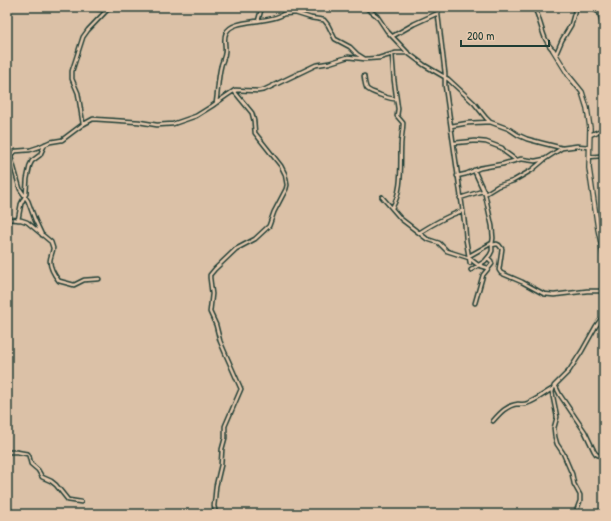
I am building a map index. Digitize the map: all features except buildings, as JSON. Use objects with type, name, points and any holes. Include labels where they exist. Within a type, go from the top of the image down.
[{"type":"street","points":[[92,7],[99,9],[110,7]]},
{"type":"street","points":[[84,124],[78,93],[72,79],[72,71],[83,37],[110,7]]},
{"type":"street","points":[[258,21],[262,7]]},
{"type":"street","points":[[284,14],[288,12],[291,7],[295,13]]},
{"type":"street","points":[[365,7],[377,16],[386,29],[408,53],[424,65],[450,80],[490,122]]},
{"type":"street","points":[[437,7],[457,176],[470,263]]},
{"type":"street","points":[[534,7],[547,44],[556,54],[584,97],[589,117],[589,168],[598,229],[604,257]]},
{"type":"street","points":[[556,54],[571,25],[576,7]]},
{"type":"street","points":[[590,7],[600,13]]},
{"type":"street","points":[[598,7],[604,31]]},
{"type":"street","points":[[216,103],[221,66],[225,52],[226,32],[234,25],[295,13],[324,20],[334,38],[350,47],[365,59]]},
{"type":"street","points":[[393,36],[438,13]]},
{"type":"street","points":[[7,157],[16,151],[30,150],[50,142],[63,139],[84,124],[95,119],[140,122],[157,125],[173,124],[196,116],[234,91],[264,90],[316,65],[330,63],[348,57],[365,59],[379,58],[396,53],[408,53]]},
{"type":"street","points":[[392,54],[398,109],[397,117],[402,122],[403,128],[399,190],[396,202],[392,208]]},
{"type":"street","points":[[364,76],[366,86],[369,91],[386,98],[396,99]]},
{"type":"street","points":[[214,514],[216,486],[221,465],[225,428],[241,388],[220,341],[217,328],[210,312],[212,292],[210,278],[215,270],[236,250],[255,239],[269,226],[276,207],[287,185],[283,170],[255,133],[252,113],[234,91]]},
{"type":"street","points":[[451,126],[468,123],[490,122],[509,129],[527,139],[562,148],[577,146],[589,147]]},
{"type":"street","points":[[590,135],[604,129]]},
{"type":"street","points":[[454,143],[475,141],[486,142],[502,148],[516,160]]},
{"type":"street","points":[[18,220],[21,204],[25,196],[30,164],[40,155],[45,144]]},
{"type":"street","points":[[460,198],[478,192],[485,193],[513,180],[532,170],[562,148]]},
{"type":"street","points":[[7,149],[10,154],[20,187],[42,236]]},
{"type":"street","points":[[589,157],[600,156],[604,158]]},
{"type":"street","points":[[457,176],[480,168],[521,159],[535,161],[545,159]]},
{"type":"street","points":[[471,270],[488,258],[492,253],[493,230],[485,193],[474,170]]},
{"type":"street","points":[[382,197],[401,219],[428,240],[440,244],[447,251],[469,257],[478,265],[488,268]]},
{"type":"street","points":[[419,233],[439,220],[462,211]]},
{"type":"street","points":[[7,219],[24,220],[51,242],[53,251],[50,263],[60,282],[74,285],[84,280],[99,279]]},
{"type":"street","points":[[469,257],[492,244],[497,244],[502,249],[499,270],[501,273],[544,294],[554,295],[586,291],[604,291]]},
{"type":"street","points":[[475,303],[482,278],[492,262],[488,258]]},
{"type":"street","points":[[493,421],[508,406],[526,404],[535,400],[552,388],[569,371],[604,315]]},
{"type":"street","points":[[555,384],[560,395],[585,432],[594,451],[596,454],[604,458]]},
{"type":"street","points":[[552,388],[557,418],[554,428],[555,437],[580,495],[580,501],[576,514]]},
{"type":"street","points":[[7,452],[28,454],[31,465],[38,470],[42,477],[53,482],[68,500],[81,502]]},
{"type":"street","points":[[599,514],[604,508]]}]
